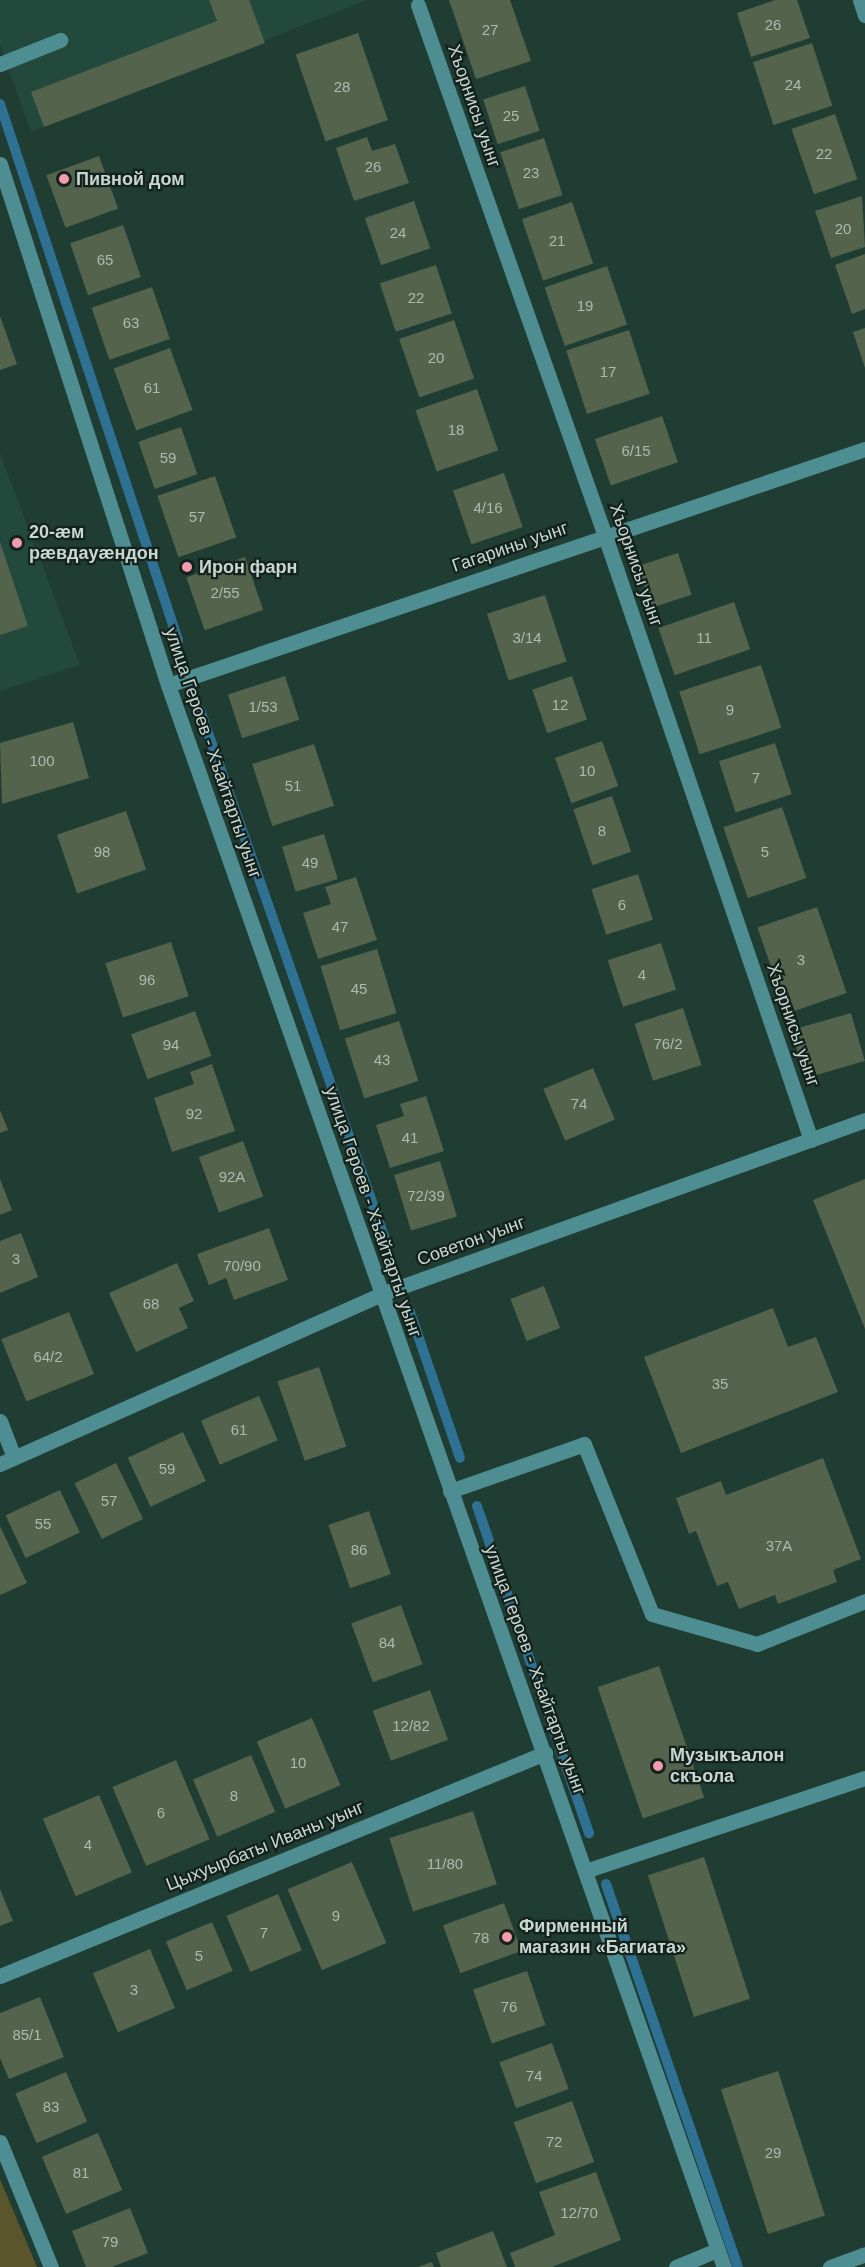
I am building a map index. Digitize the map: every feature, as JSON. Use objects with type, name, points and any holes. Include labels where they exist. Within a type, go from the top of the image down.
[{"type":"street","points":[[860,0],[865,15]]},
{"type":"street","name":"Хъорнисы уынг","points":[[418,5],[605,536],[811,1140]]},
{"type":"street","points":[[0,64],[60,40]]},
{"type":"street","name":"улица Героев - Хъайтарты уынг","points":[[0,164],[168,685],[724,2267]]},
{"type":"street","name":"Гагарины уынг","points":[[168,685],[865,449]]},
{"type":"street","name":"Советон уынг","points":[[0,1464],[381,1294],[865,1120]]},
{"type":"street","points":[[0,1422],[14,1457]]},
{"type":"street","points":[[450,1491],[584,1443],[652,1614],[757,1644],[865,1601]]},
{"type":"street","name":"Цыхуырбаты Иваны уынг","points":[[0,1976],[544,1753]]},
{"type":"street","points":[[585,1871],[865,1778]]},
{"type":"street","points":[[0,2142],[51,2267]]},
{"type":"street","points":[[676,2267],[717,2250]]},
{"type":"street","points":[[830,2267],[865,2254]]},
{"type":"shaded area","points":[[0,0],[367,0],[31,132],[0,45]]},
{"type":"shaded area","name":"20-æм рӕвдауӕндон","points":[[0,453],[80,665],[0,691]]},
{"type":"shaded area","points":[[0,2179],[37,2267],[0,2267]]},
{"type":"building","points":[[209,0],[249,0],[265,43],[44,127],[31,92],[217,21]]},
{"type":"building","points":[[449,0],[510,0],[531,61],[476,79]]},
{"type":"building","points":[[775,0],[797,0],[810,38],[751,57],[737,13]]},
{"type":"building","points":[[358,33],[388,120],[326,141],[296,54]]},
{"type":"building","points":[[812,43],[832,106],[773,125],[753,62]]},
{"type":"building","points":[[525,86],[540,131],[498,144],[483,100]]},
{"type":"building","points":[[835,114],[857,179],[814,194],[792,129]]},
{"type":"building","points":[[367,137],[372,151],[395,144],[409,183],[354,201],[336,148]]},
{"type":"building","points":[[544,138],[563,195],[519,209],[500,152]]},
{"type":"building","points":[[99,156],[118,209],[66,228],[46,175]]},
{"type":"building","points":[[862,196],[865,247],[831,258],[815,211]]},
{"type":"building","points":[[414,201],[430,248],[381,265],[365,218]]},
{"type":"building","points":[[572,202],[593,263],[543,281],[522,219]]},
{"type":"building","points":[[123,225],[141,277],[88,295],[70,243]]},
{"type":"building","points":[[865,254],[865,309],[852,314],[835,265]]},
{"type":"building","points":[[436,265],[452,314],[396,332],[380,283]]},
{"type":"building","points":[[607,266],[627,325],[565,346],[545,287]]},
{"type":"building","points":[[152,287],[170,339],[109,360],[91,308]]},
{"type":"building","points":[[0,316],[17,364],[0,370]]},
{"type":"building","points":[[454,320],[474,379],[419,398],[399,339]]},
{"type":"building","points":[[865,328],[865,368],[853,332]]},
{"type":"building","points":[[629,330],[650,394],[587,414],[566,350]]},
{"type":"building","points":[[170,348],[193,410],[136,431],[114,369]]},
{"type":"building","points":[[477,389],[498,450],[437,472],[416,410]]},
{"type":"building","points":[[662,416],[678,462],[611,485],[595,439]]},
{"type":"building","points":[[181,427],[197,474],[155,489],[138,442]]},
{"type":"building","points":[[504,473],[523,527],[471,544],[453,491]]},
{"type":"building","points":[[215,476],[236,537],[178,557],[157,496]]},
{"type":"building","points":[[0,542],[28,626],[0,635]]},
{"type":"building","points":[[678,553],[692,595],[652,608],[638,566]]},
{"type":"building","points":[[245,557],[263,610],[205,630],[186,577]]},
{"type":"building","points":[[545,595],[567,662],[509,680],[487,614]]},
{"type":"building","points":[[734,602],[750,649],[675,675],[658,628]]},
{"type":"building","points":[[761,665],[781,728],[700,754],[679,692]]},
{"type":"building","points":[[285,676],[299,720],[242,738],[228,695]]},
{"type":"building","points":[[572,676],[587,719],[547,733],[532,690]]},
{"type":"building","points":[[73,722],[89,778],[2,804],[0,743]]},
{"type":"building","points":[[602,741],[618,786],[571,803],[555,758]]},
{"type":"building","points":[[775,743],[792,794],[736,813],[719,761]]},
{"type":"building","points":[[314,744],[334,806],[272,826],[252,764]]},
{"type":"building","points":[[612,796],[631,852],[592,865],[573,809]]},
{"type":"building","points":[[782,807],[806,878],[748,898],[723,827]]},
{"type":"building","points":[[126,811],[146,870],[77,893],[57,835]]},
{"type":"building","points":[[324,834],[338,879],[296,892],[282,847]]},
{"type":"building","points":[[638,874],[653,920],[606,935],[591,889]]},
{"type":"building","points":[[356,877],[377,940],[318,959],[303,913],[331,904],[325,887]]},
{"type":"building","points":[[817,907],[847,993],[787,1014],[757,928]]},
{"type":"building","points":[[171,942],[189,996],[123,1018],[105,963]]},
{"type":"building","points":[[661,943],[676,990],[623,1007],[608,960]]},
{"type":"building","points":[[377,949],[397,1013],[340,1030],[321,966]]},
{"type":"building","points":[[683,1008],[702,1065],[653,1081],[634,1024]]},
{"type":"building","points":[[195,1011],[211,1056],[148,1079],[131,1034]]},
{"type":"building","points":[[851,1013],[865,1061],[805,1078],[791,1030]]},
{"type":"building","points":[[399,1021],[418,1081],[364,1099],[345,1039]]},
{"type":"building","points":[[212,1064],[235,1131],[172,1152],[154,1098],[194,1084],[190,1072]]},
{"type":"building","points":[[593,1068],[615,1120],[565,1141],[543,1089]]},
{"type":"building","points":[[426,1096],[444,1151],[390,1168],[376,1125],[404,1116],[400,1104]]},
{"type":"building","points":[[0,1110],[8,1130],[0,1133]]},
{"type":"building","points":[[243,1141],[263,1196],[219,1213],[199,1157]]},
{"type":"building","points":[[440,1161],[457,1216],[411,1230],[394,1175]]},
{"type":"building","points":[[0,1179],[12,1210],[0,1215]]},
{"type":"building","points":[[865,1179],[865,1329],[813,1200]]},
{"type":"building","points":[[269,1228],[288,1280],[234,1300],[226,1278],[209,1285],[197,1254]]},
{"type":"building","points":[[21,1233],[38,1277],[0,1293],[0,1241]]},
{"type":"building","points":[[177,1263],[194,1301],[179,1308],[188,1328],[136,1352],[109,1293]]},
{"type":"building","points":[[544,1286],[560,1328],[527,1341],[510,1299]]},
{"type":"building","points":[[773,1308],[788,1347],[816,1337],[838,1392],[681,1453],[644,1357]]},
{"type":"building","points":[[69,1312],[94,1374],[26,1401],[1,1339]]},
{"type":"building","points":[[319,1367],[346,1446],[305,1461],[277,1381]]},
{"type":"building","points":[[259,1396],[278,1440],[220,1465],[201,1421]]},
{"type":"building","points":[[183,1432],[206,1481],[151,1507],[128,1458]]},
{"type":"building","points":[[823,1458],[861,1559],[833,1570],[837,1582],[778,1604],[775,1595],[739,1609],[728,1582],[717,1586],[696,1531],[689,1534],[676,1498],[721,1481],[726,1495]]},
{"type":"building","points":[[116,1463],[143,1519],[102,1539],[75,1483]]},
{"type":"building","points":[[60,1490],[80,1533],[25,1558],[6,1515]]},
{"type":"building","points":[[369,1511],[391,1574],[350,1588],[328,1525]]},
{"type":"building","points":[[0,1526],[27,1583],[0,1595]]},
{"type":"building","points":[[401,1605],[423,1664],[373,1682],[351,1623]]},
{"type":"building","name":"Музыкъалон скъола","points":[[659,1666],[704,1797],[643,1819],[598,1687]]},
{"type":"building","points":[[430,1690],[448,1740],[391,1761],[373,1711]]},
{"type":"building","points":[[312,1718],[341,1785],[285,1809],[257,1741]]},
{"type":"building","points":[[251,1755],[275,1812],[217,1837],[193,1780]]},
{"type":"building","points":[[176,1760],[210,1839],[146,1866],[112,1787]]},
{"type":"building","points":[[99,1795],[132,1872],[76,1896],[43,1819]]},
{"type":"building","points":[[473,1811],[497,1884],[413,1911],[389,1838]]},
{"type":"building","points":[[704,1857],[750,1999],[694,2017],[648,1875]]},
{"type":"building","points":[[352,1862],[386,1943],[322,1970],[288,1889]]},
{"type":"building","points":[[0,1889],[13,1921],[0,1926]]},
{"type":"building","points":[[278,1894],[302,1950],[250,1972],[226,1916]]},
{"type":"building","points":[[504,1903],[521,1951],[460,1973],[443,1925]]},
{"type":"building","points":[[212,1922],[233,1971],[187,1990],[166,1942]]},
{"type":"building","points":[[150,1949],[175,2008],[118,2032],[93,1973]]},
{"type":"building","points":[[527,1971],[546,2025],[492,2043],[473,1990]]},
{"type":"building","points":[[40,1997],[64,2057],[9,2079],[0,2058],[0,2013]]},
{"type":"building","points":[[552,2043],[569,2089],[516,2108],[499,2062]]},
{"type":"building","points":[[778,2071],[825,2216],[768,2234],[721,2090]]},
{"type":"building","points":[[66,2072],[87,2122],[36,2143],[15,2093]]},
{"type":"building","points":[[572,2101],[594,2162],[536,2183],[514,2122]]},
{"type":"building","points":[[98,2133],[122,2190],[66,2214],[42,2157]]},
{"type":"building","points":[[596,2172],[621,2240],[552,2267],[515,2267],[510,2253],[555,2235],[539,2192]]},
{"type":"building","points":[[130,2208],[148,2253],[112,2267],[86,2267],[72,2231]]},
{"type":"building","points":[[493,2231],[507,2267],[441,2267],[436,2253]]},
{"type":"building","points":[[432,2262],[434,2267],[418,2267]]},
{"type":"waterway","points":[[0,104],[178,640]]},
{"type":"waterway","points":[[200,710],[386,1242]]},
{"type":"waterway","points":[[410,1312],[460,1458]]},
{"type":"waterway","points":[[477,1506],[589,1833]]},
{"type":"waterway","points":[[606,1884],[738,2267]]},
{"type":"place","name":"Пивной дом","points":[[64,179]]},
{"type":"place","name":"20-æм рӕвдауӕндон","points":[[17,543]]},
{"type":"place","name":"Ирон фарн","points":[[187,567]]},
{"type":"place","name":"Музыкъалон скъола","points":[[658,1766]]},
{"type":"place","name":"Фирменный магазин «Багиата»","points":[[507,1937]]}]
